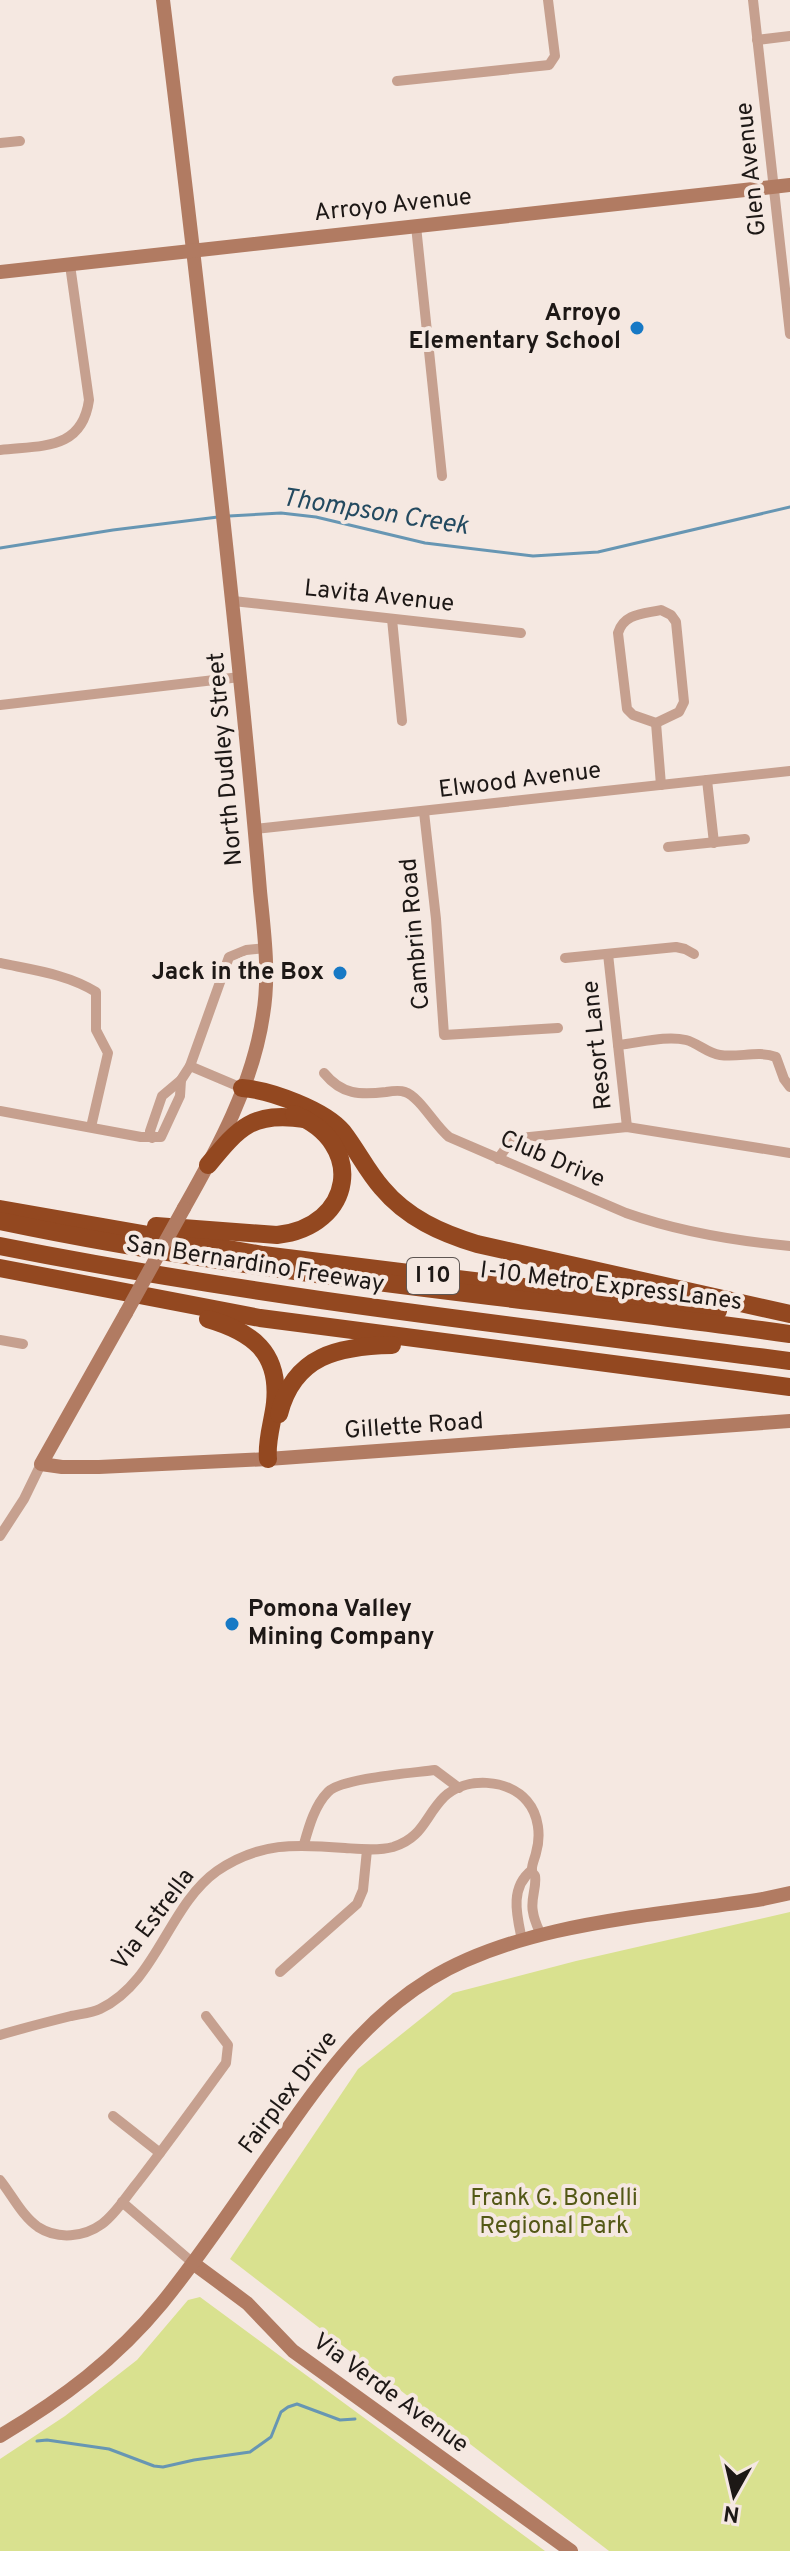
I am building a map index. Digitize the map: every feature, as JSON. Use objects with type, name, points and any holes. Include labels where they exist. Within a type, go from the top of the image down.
[{"type":"highway","points":[[78,1222],[277,1235],[296,1233],[311,1227],[334,1204],[341,1190],[343,1174],[334,1145],[321,1130],[305,1119],[253,1098],[242,1088]]},
{"type":"highway","points":[[242,1088],[258,1089],[332,1121],[383,1189],[414,1217],[451,1236],[790,1314]]},
{"type":"highway","points":[[208,1165],[232,1135],[244,1126],[280,1116],[305,1119]]},
{"type":"highway","name":"San Bernardino Freeway","points":[[0,1209],[263,1255],[790,1321]]},
{"type":"highway","name":"I-10 Metro ExpressLanes","points":[[0,1221],[283,1271],[790,1334]]},
{"type":"highway","name":"I-10 Metro ExpressLanes","points":[[0,1232],[191,1267],[463,1306],[493,1324]]},
{"type":"highway","name":"San Bernardino Freeway","points":[[0,1246],[210,1284],[493,1324],[790,1361]]},
{"type":"highway","points":[[0,1268],[260,1318],[790,1387]]},
{"type":"highway","points":[[114,1291],[230,1325],[257,1342],[266,1352],[274,1381],[275,1400],[268,1459]]},
{"type":"highway","points":[[268,1459],[273,1450],[283,1399],[299,1374],[324,1356],[338,1349],[359,1346],[472,1345]]},
{"type":"street","name":"North Dudley Street","points":[[41,1464],[208,1165],[242,1088],[258,1043],[264,1011],[265,948],[233,601],[163,0]]},
{"type":"street","points":[[397,81],[549,65],[555,56],[548,0]]},
{"type":"street","name":"Glen Avenue","points":[[753,0],[790,334]]},
{"type":"street","points":[[757,40],[790,36]]},
{"type":"street","points":[[0,143],[20,141]]},
{"type":"street","name":"Arroyo Avenue","points":[[0,272],[790,185]]},
{"type":"street","points":[[416,226],[442,476]]},
{"type":"street","points":[[0,450],[67,440],[80,429],[87,414],[89,400],[70,265]]},
{"type":"street","name":"Lavita Avenue","points":[[233,601],[521,633]]},
{"type":"street","points":[[661,610],[676,622],[684,702],[679,712],[656,723],[633,715],[627,709],[618,633],[628,617],[661,610]]},
{"type":"street","points":[[392,619],[402,721]]},
{"type":"street","points":[[0,705],[240,677]]},
{"type":"street","points":[[656,723],[661,785]]},
{"type":"street","name":"Elwood Avenue","points":[[255,829],[790,771]]},
{"type":"street","points":[[707,780],[714,843]]},
{"type":"street","name":"Cambrin Road","points":[[424,812],[444,1035],[558,1028]]},
{"type":"street","points":[[668,847],[745,839]]},
{"type":"street","points":[[608,954],[676,947],[694,954]]},
{"type":"street","points":[[152,1138],[150,1131],[159,1103],[190,1066],[229,957],[246,950],[265,948]]},
{"type":"street","name":"Resort Lane","points":[[565,958],[608,954],[627,1127]]},
{"type":"street","points":[[0,963],[59,976],[82,983],[96,992],[96,1030],[108,1053],[91,1127]]},
{"type":"street","points":[[618,1045],[680,1039],[691,1041],[718,1055],[766,1053],[776,1057],[790,1087]]},
{"type":"street","points":[[190,1066],[242,1088]]},
{"type":"street","name":"Club Drive","points":[[324,1073],[332,1083],[358,1095],[406,1092],[449,1137],[644,1219],[790,1246]]},
{"type":"street","points":[[0,1111],[152,1138],[161,1137],[180,1096],[181,1080]]},
{"type":"street","points":[[159,1103],[174,1111]]},
{"type":"street","points":[[498,1159],[508,1145],[520,1138],[627,1127],[790,1153]]},
{"type":"street","points":[[0,1340],[23,1344]]},
{"type":"street","name":"Gillette Road","points":[[41,1464],[99,1467],[268,1459],[790,1421]]},
{"type":"street","points":[[0,1536],[24,1499],[41,1464]]},
{"type":"street","points":[[304,1844],[311,1818],[329,1790],[346,1783],[435,1770],[459,1788],[476,1784],[508,1787],[527,1801],[539,1834],[532,1870],[535,1877],[532,1899],[533,1913],[541,1935]]},
{"type":"street","name":"Via Estrella","points":[[0,2035],[100,2009],[123,1992],[139,1975],[195,1891],[239,1858],[265,1847],[304,1844],[367,1850],[391,1847],[408,1840],[424,1827],[445,1797],[459,1788]]},
{"type":"street","points":[[280,1972],[357,1904],[363,1890],[367,1850]]},
{"type":"street","points":[[522,1940],[516,1898],[519,1885],[532,1870]]},
{"type":"street","name":"Fairplex Drive","points":[[0,2436],[60,2399],[106,2362],[161,2304],[193,2263],[314,2088],[365,2029],[393,2004],[431,1978],[471,1958],[522,1940],[577,1927],[790,1893]]},
{"type":"street","points":[[516,1898],[532,1899]]},
{"type":"street","points":[[0,2180],[39,2228],[73,2236],[89,2232],[104,2223],[226,2063],[228,2045],[206,2016]]},
{"type":"street","points":[[113,2116],[160,2153]]},
{"type":"street","points":[[122,2202],[193,2263]]},
{"type":"street","name":"Via Verde Avenue","points":[[193,2263],[247,2303],[293,2351],[571,2551]]},
{"type":"green space","name":"Frank G. Bonelli Regional Park","points":[[790,1912],[790,2551],[609,2551],[230,2259],[358,2069],[453,1993]]},
{"type":"green space","points":[[200,2297],[545,2551],[0,2551],[0,2459],[65,2416],[137,2360],[188,2300]]},
{"type":"waterway","name":"Thompson Creek","points":[[229,516],[281,513],[316,517],[425,543],[533,556],[598,552],[790,507]]},
{"type":"waterway","name":"Thompson Creek","points":[[0,548],[218,517]]},
{"type":"waterway","points":[[37,2441],[109,2449],[163,2467],[250,2452],[271,2437],[281,2412],[297,2404],[340,2420],[355,2419]]},
{"type":"place","name":"Arroyo Elementary School","points":[[637,328]]},
{"type":"place","name":"Jack in the Box","points":[[340,973]]},
{"type":"place","name":"Pomona Valley Mining Company","points":[[232,1624]]}]
